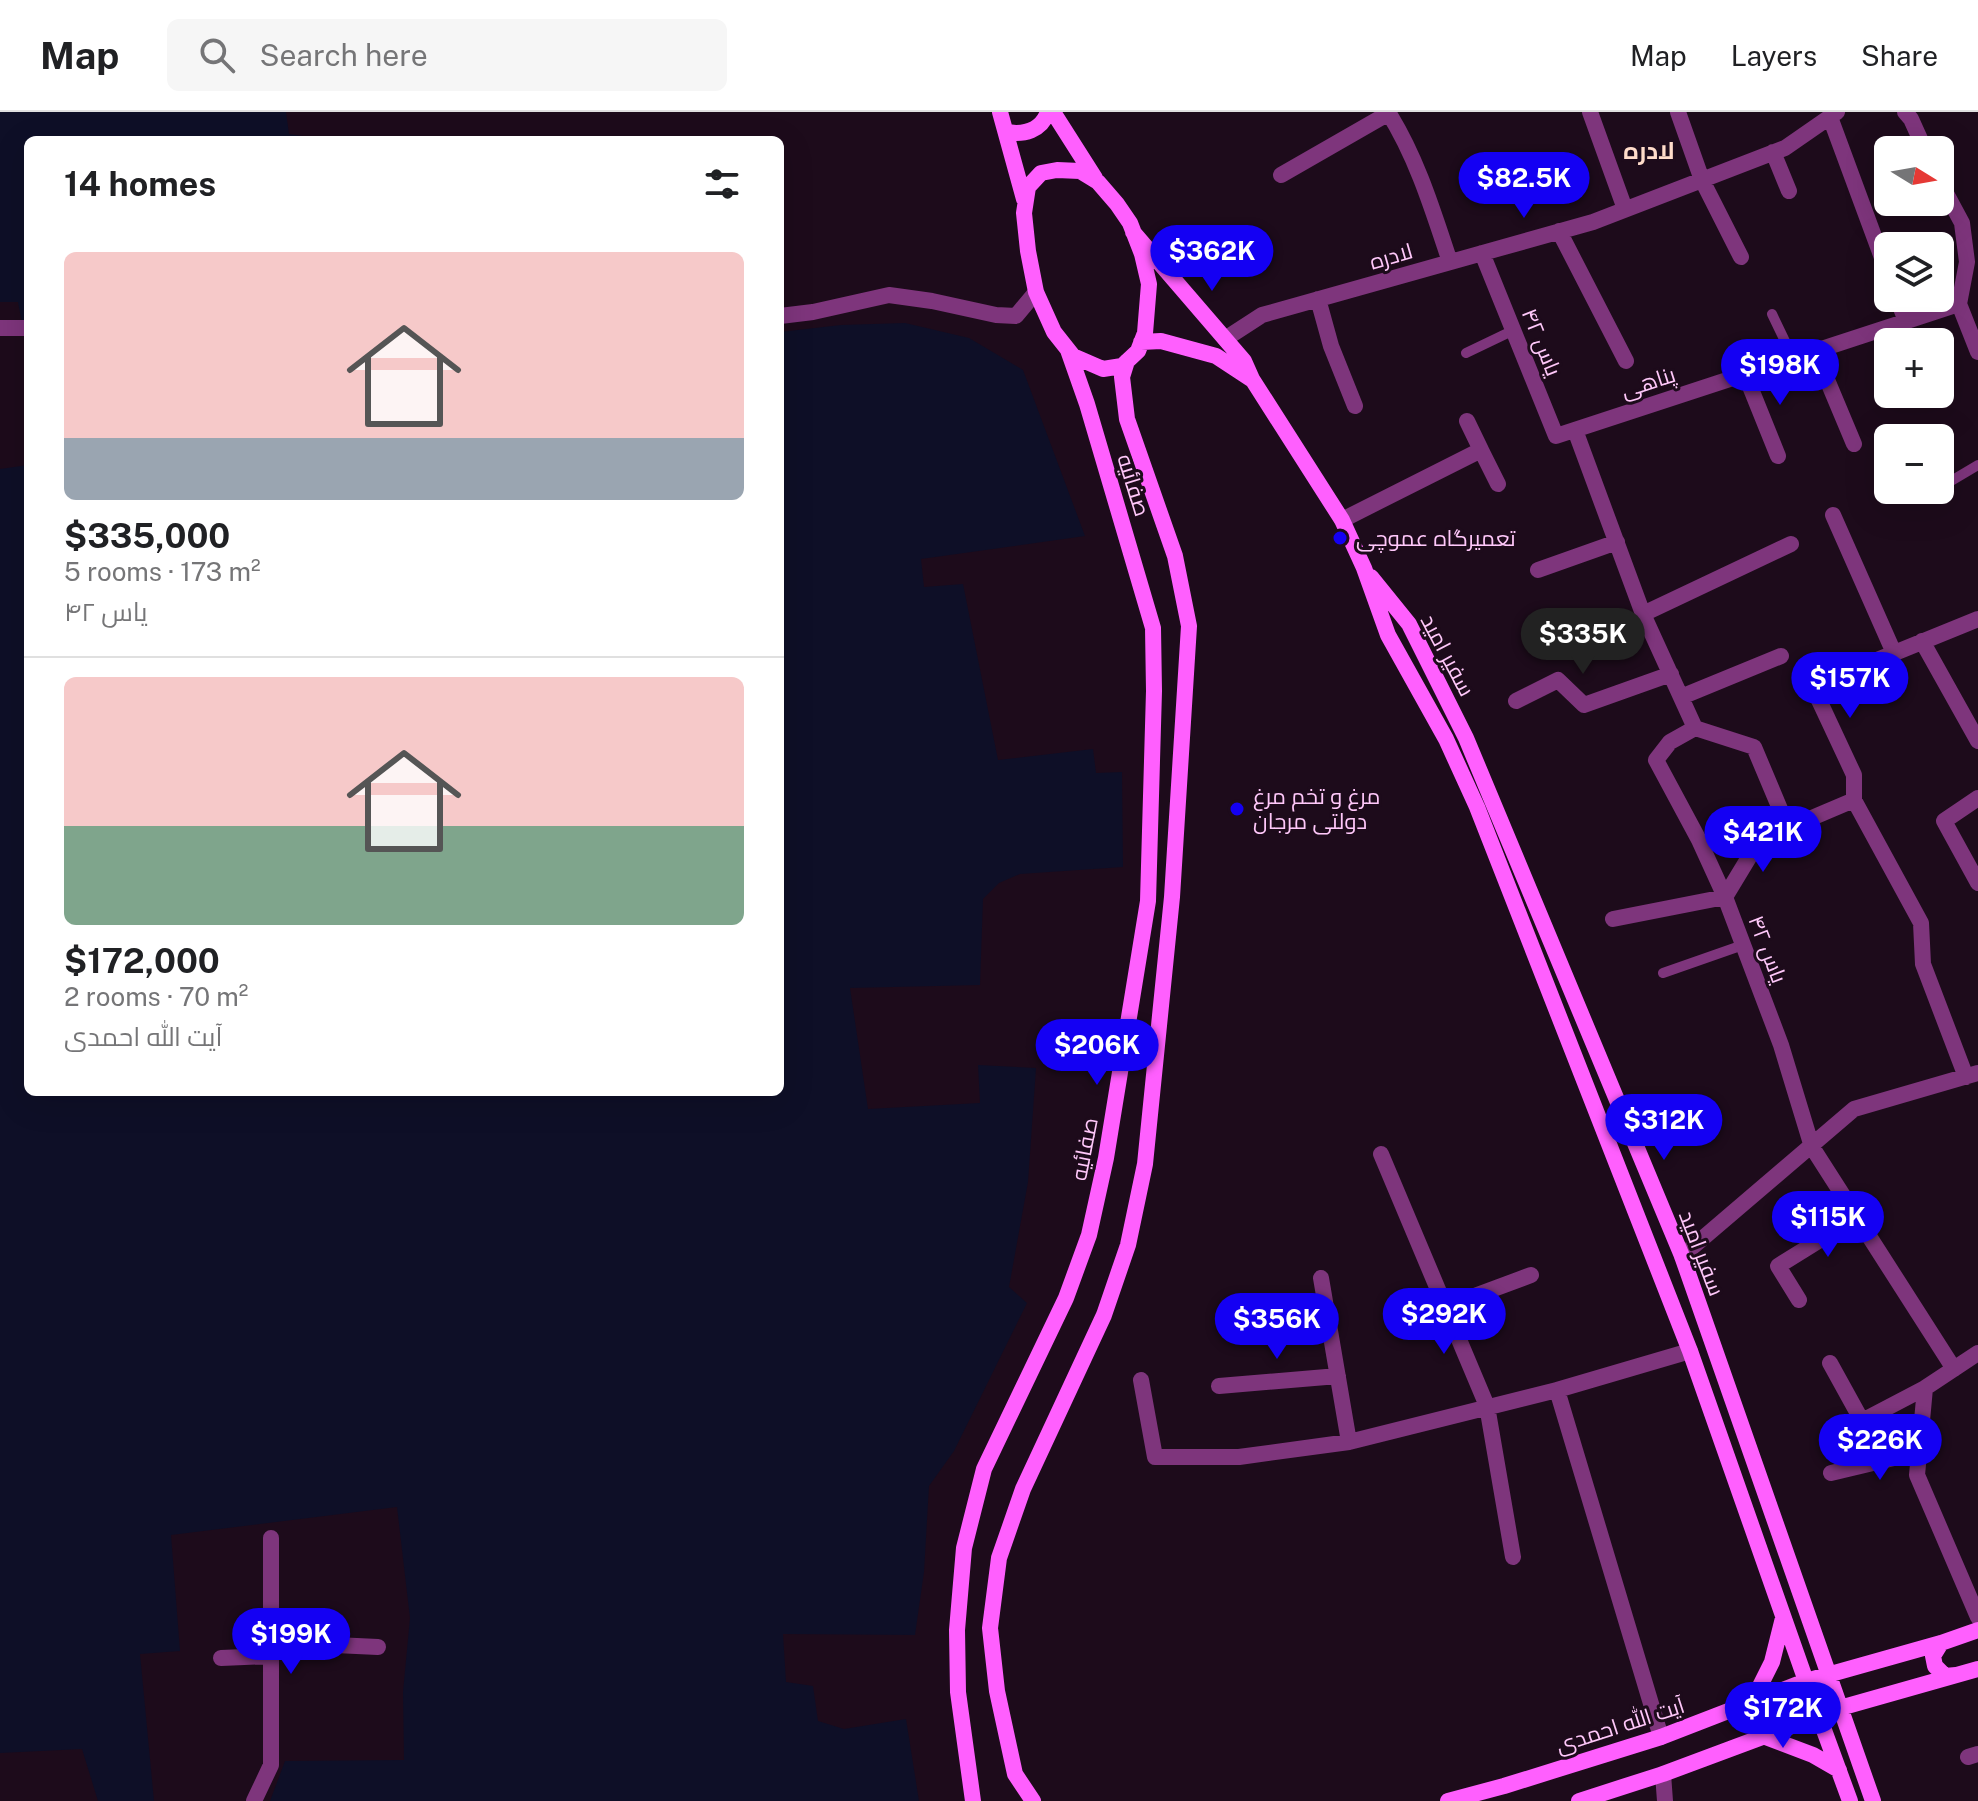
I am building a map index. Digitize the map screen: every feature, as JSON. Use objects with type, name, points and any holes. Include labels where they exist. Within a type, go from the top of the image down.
[{"type":"street","points":[[1000,112],[1026,204]]},
{"type":"street","points":[[1006,132],[1029,132],[1050,112],[1130,223],[1142,254],[1149,284],[1147,318],[1138,351],[1122,366],[1103,369],[1073,356],[1068,350]]},
{"type":"street","points":[[1590,112],[1625,209]]},
{"type":"street","points":[[1678,112],[1702,180],[1741,257]]},
{"type":"street","points":[[1905,112],[1919,136]]},
{"type":"street","points":[[1281,175],[1389,113],[1427,192],[1450,262]]},
{"type":"street","points":[[1833,114],[1874,233]]},
{"type":"street","name":"لادره","points":[[1225,339],[1262,315],[1593,222],[1785,148],[1833,114]]},
{"type":"street","points":[[1773,152],[1789,191]]},
{"type":"street","points":[[1026,204],[1028,187],[1041,173],[1080,171],[1098,182]]},
{"type":"street","name":"صفائیه","points":[[973,1801],[958,1692],[957,1630],[964,1548],[984,1469],[1066,1298],[1089,1235],[1106,1158],[1148,901],[1153,628],[1087,404],[1068,350],[1054,332],[1036,292],[1028,251],[1026,204]]},
{"type":"street","points":[[1954,208],[1962,223],[1967,262],[1959,304],[1978,352]]},
{"type":"street","points":[[1559,231],[1626,361]]},
{"type":"street","name":"سفیر امید","points":[[1133,232],[1244,361],[1252,379],[1342,520],[1364,568],[1388,635],[1446,739],[1477,807],[1690,1351],[1850,1801]]},
{"type":"street","name":"یاس ۴۲","points":[[1482,253],[1556,436],[1575,430]]},
{"type":"street","points":[[784,316],[889,295],[1016,316],[1036,292]]},
{"type":"street","points":[[1318,299],[1331,346],[1355,406]]},
{"type":"street","name":"پناهی","points":[[1575,430],[1959,304]]},
{"type":"street","points":[[1902,312],[1906,321]]},
{"type":"street","points":[[0,328],[24,328]]},
{"type":"street","points":[[1141,342],[1161,341],[1216,356],[1252,379]]},
{"type":"street","points":[[1815,351],[1854,444]]},
{"type":"street","name":"صفائیه","points":[[1033,1801],[1015,1774],[997,1691],[990,1628],[999,1558],[1023,1489],[1104,1315],[1128,1245],[1145,1164],[1172,897],[1189,626],[1175,556],[1127,419],[1122,377],[1127,361]]},
{"type":"street","points":[[1745,374],[1778,456]]},
{"type":"street","points":[[1467,421],[1498,484]]},
{"type":"street","points":[[1575,430],[1643,614],[1695,728]]},
{"type":"street","points":[[1342,520],[1481,450]]},
{"type":"street","points":[[1833,515],[1894,653]]},
{"type":"street","points":[[1538,570],[1617,542]]},
{"type":"street","points":[[1643,614],[1791,544]]},
{"type":"street","name":"سفیر امید","points":[[1364,568],[1409,624],[1466,738],[1682,1256],[1873,1801]]},
{"type":"street","points":[[1682,1256],[1854,1109],[1972,1075],[1923,964],[1921,923],[1854,800],[1854,775],[1818,698],[1833,678],[1978,619]]},
{"type":"street","points":[[1922,641],[1978,741]]},
{"type":"street","points":[[1681,697],[1781,656]]},
{"type":"street","points":[[1516,701],[1558,680],[1584,705],[1671,674]]},
{"type":"street","points":[[1613,919],[1725,897],[1699,840],[1656,760],[1670,742],[1695,728],[1754,747],[1788,828],[1854,800]]},
{"type":"street","points":[[1978,798],[1944,821],[1978,883]]},
{"type":"street","name":"یاس ۴۲","points":[[1788,828],[1751,854],[1725,897],[1781,1045],[1812,1147],[1954,1369]]},
{"type":"street","points":[[1381,1154],[1487,1406],[1513,1557]]},
{"type":"street","points":[[1799,1300],[1778,1266],[1857,1217]]},
{"type":"street","points":[[1445,1307],[1531,1275]]},
{"type":"street","points":[[1321,1278],[1349,1442]]},
{"type":"street","points":[[1141,1380],[1155,1457],[1239,1457],[1349,1442],[1557,1390],[1690,1351]]},
{"type":"street","points":[[1830,1363],[1862,1421],[1925,1388],[1978,1353]]},
{"type":"street","points":[[1219,1386],[1338,1376]]},
{"type":"street","points":[[1925,1388],[1917,1475],[1978,1617]]},
{"type":"street","points":[[1557,1390],[1661,1737]]},
{"type":"street","points":[[1831,1473],[1919,1452]]},
{"type":"street","points":[[254,1801],[271,1765],[271,1538]]},
{"type":"street","points":[[1763,1736],[1773,1726],[1776,1715],[1773,1706],[1752,1702],[1772,1662],[1781,1609],[1800,1595]]},
{"type":"street","name":"آیت الله احمدی","points":[[1448,1801],[1661,1737],[1806,1681],[1978,1630]]},
{"type":"street","points":[[1941,1643],[1933,1656],[1935,1666],[1945,1676],[1958,1675]]},
{"type":"street","points":[[221,1658],[271,1649],[378,1647]]},
{"type":"street","points":[[1579,1801],[1663,1774],[1818,1715],[1978,1669]]},
{"type":"street","points":[[1763,1736],[1813,1755],[1839,1770]]},
{"type":"street","points":[[1663,1774],[1665,1801]]},
{"type":"lane","points":[[1772,314],[1793,358]]},
{"type":"lane","points":[[1466,353],[1514,330]]},
{"type":"lane","points":[[1954,479],[1978,465]]},
{"type":"lane","points":[[1663,973],[1743,945]]},
{"type":"shaded area","points":[[0,112],[286,112],[289,134],[303,136],[24,136],[24,329],[18,302],[0,302]]},
{"type":"shaded area","points":[[905,323],[969,338],[1023,370],[1085,536],[921,559],[924,587],[963,584],[998,760],[1093,749],[1096,773],[1122,772],[1123,867],[1020,874],[999,883],[983,899],[980,985],[850,988],[868,1109],[980,1103],[978,1065],[1036,1068],[1028,1182],[1009,1287],[1027,1303],[954,1451],[929,1486],[924,1572],[915,1635],[783,1634],[786,1682],[813,1686],[818,1721],[844,1729],[906,1719],[919,1801],[270,1801],[285,1761],[404,1760],[403,1692],[410,1618],[397,1507],[171,1535],[180,1651],[140,1654],[154,1801],[98,1801],[82,1749],[0,1753],[0,469],[24,466],[24,1096],[784,1096],[784,332],[841,325]]},
{"type":"place","name":"تعمیرگاه عموچی","points":[[1340,538]]},
{"type":"place","name":"مرغ و تخم مرغ دولتی مرجان","points":[[1237,809]]},
{"type":"district","name":"لادره","points":[[1649,150]]}]
